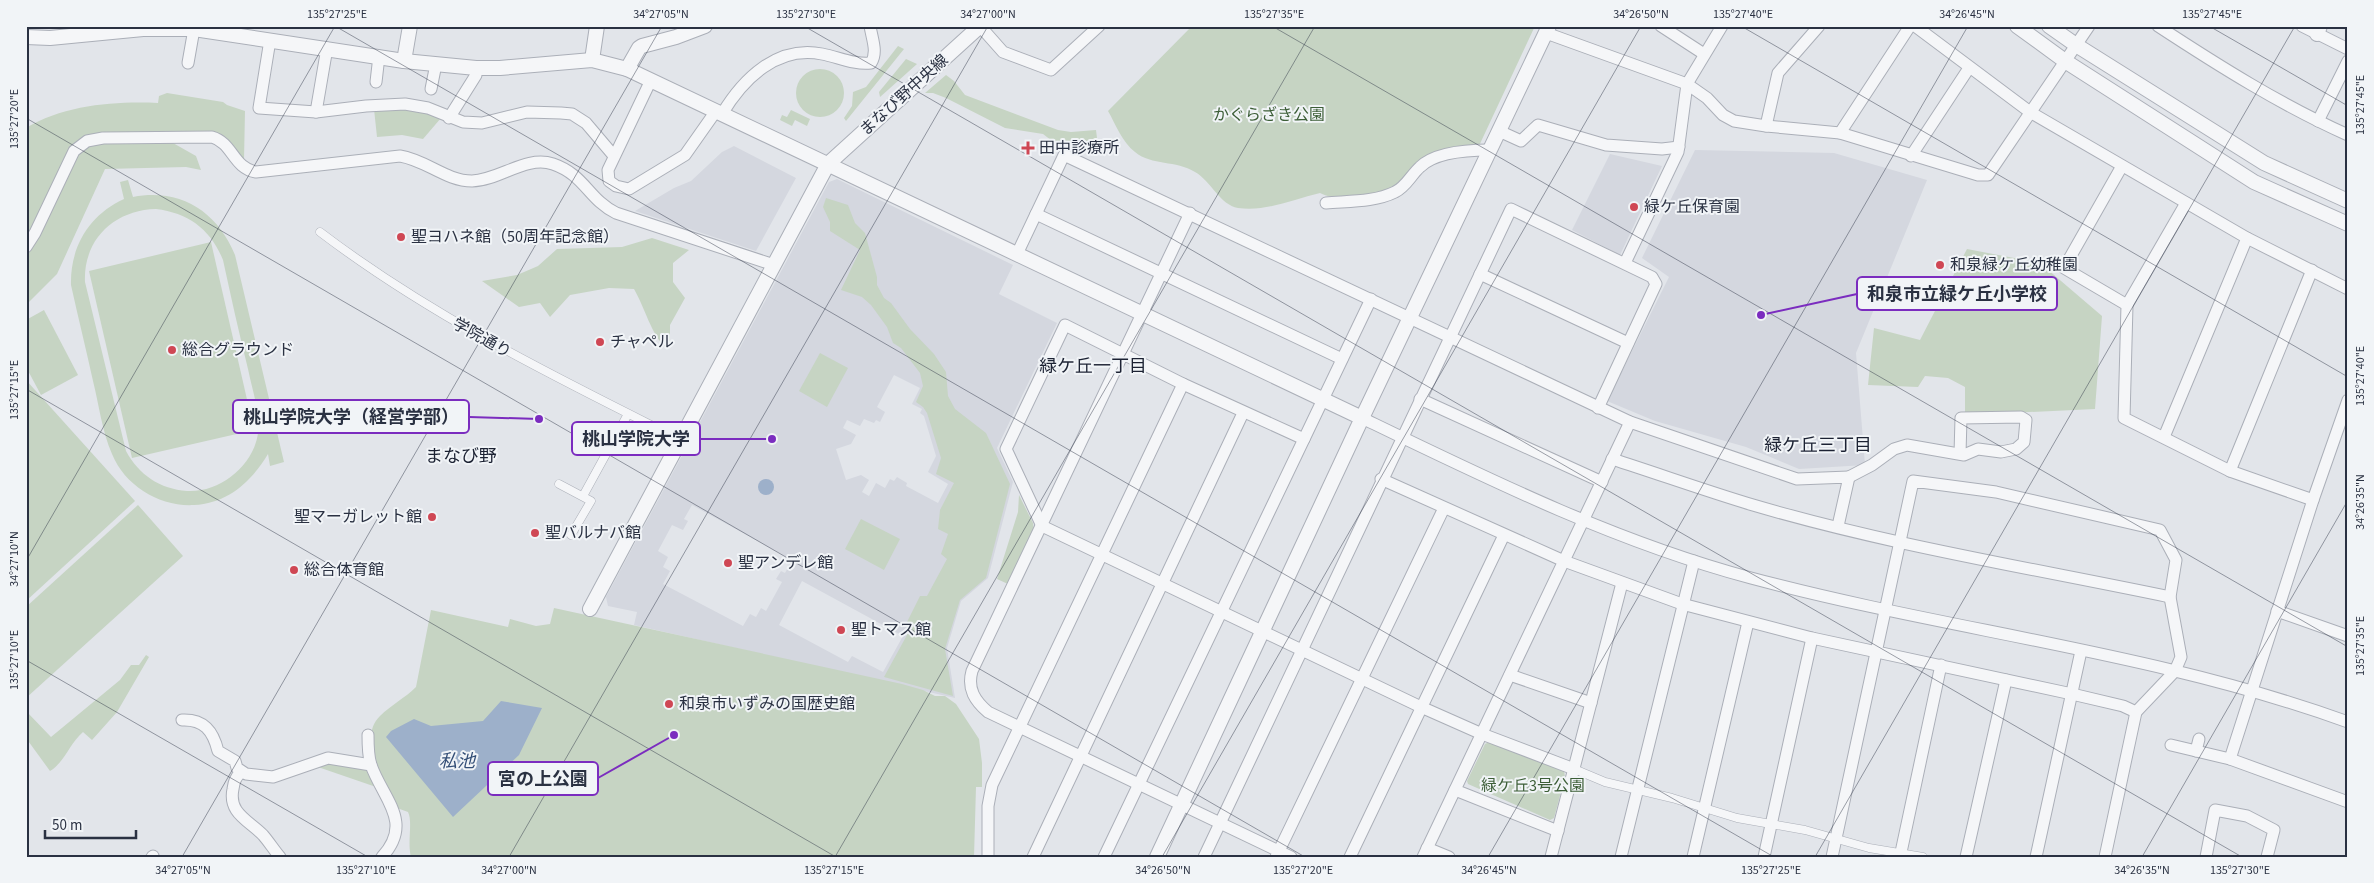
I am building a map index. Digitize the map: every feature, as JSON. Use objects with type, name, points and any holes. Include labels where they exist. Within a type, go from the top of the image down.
[{"type":"street","points":[[404,61],[410,26]]},
{"type":"street","points":[[627,69],[642,46],[676,37],[705,26]]},
{"type":"street","points":[[651,80],[608,170],[609,181],[616,186],[629,189],[684,155],[719,112],[751,77],[766,65],[786,56],[820,53],[855,62],[871,63],[874,59],[875,48],[870,26]]},
{"type":"street","points":[[980,26],[1003,52],[1050,70],[1099,26]]},
{"type":"street","name":"まなび野中央線","points":[[590,609],[828,164],[980,26]]},
{"type":"street","points":[[1661,26],[1704,54]]},
{"type":"street","points":[[1625,263],[1678,152],[1687,84],[1722,26]]},
{"type":"street","points":[[1766,126],[1778,73],[1819,26]]},
{"type":"street","points":[[1840,133],[1910,26]]},
{"type":"street","points":[[1915,26],[2030,112],[2247,238],[2348,289]]},
{"type":"street","points":[[2017,26],[2065,61],[2254,182],[2348,224]]},
{"type":"street","points":[[2049,26],[2076,45],[2264,163],[2348,201]]},
{"type":"street","points":[[1156,857],[1362,418],[1548,30],[1687,84],[1734,121],[1840,133],[1911,156],[1978,175],[1988,175],[2089,26]]},
{"type":"street","points":[[2158,26],[2218,65],[2318,121],[2348,135]]},
{"type":"street","points":[[2302,26],[2318,30],[2348,49]]},
{"type":"street","points":[[592,60],[594,28]]},
{"type":"street","points":[[26,37],[50,38],[143,29],[227,30],[270,40],[404,61],[476,68],[500,68],[592,60],[627,69],[1323,400],[1583,520],[1694,561],[1804,591],[2175,671],[2252,690],[2348,722]]},
{"type":"street","points":[[188,63],[194,29]]},
{"type":"street","points":[[270,40],[259,108],[316,112],[405,104],[428,108],[463,122],[482,123],[527,112],[572,114],[586,123],[614,156]]},
{"type":"street","points":[[316,112],[327,48]]},
{"type":"street","points":[[376,82],[379,56]]},
{"type":"street","points":[[2318,121],[2348,61]]},
{"type":"street","points":[[431,89],[436,64]]},
{"type":"street","points":[[449,118],[476,75],[476,68]]},
{"type":"street","points":[[1911,156],[1969,68]]},
{"type":"street","points":[[1499,131],[1520,141],[1538,125],[1606,146],[1662,149],[1679,147]]},
{"type":"street","points":[[26,247],[35,234],[79,145],[87,141],[103,138],[212,137],[227,146],[242,168],[256,172],[400,156],[420,161],[452,178],[472,181],[497,176],[531,163],[546,162],[564,168],[578,177],[601,204],[616,213],[774,265]]},
{"type":"street","points":[[1326,203],[1368,200],[1386,195],[1401,188],[1420,166],[1437,157],[1478,150],[1490,150]]},
{"type":"street","points":[[1017,254],[1064,155],[1598,408],[1630,422],[1797,479],[1849,476],[1872,465],[1894,449],[1907,445],[1964,455],[1978,449],[2001,452],[2016,449],[2024,442],[2026,420],[2021,418],[1961,418],[1960,454]]},
{"type":"street","points":[[2122,166],[2064,268],[2127,305]]},
{"type":"street","points":[[2186,203],[2127,305],[2124,418],[2230,471],[2312,500]]},
{"type":"street","points":[[1204,857],[1381,479],[1511,209],[1625,263],[1652,277],[1656,284],[1598,408]]},
{"type":"street","points":[[1036,214],[1342,359]]},
{"type":"street","points":[[1190,214],[972,671],[970,680],[972,691],[980,705],[988,712],[1220,822],[1278,854],[1291,857]]},
{"type":"street","name":"学院通り","points":[[320,232],[380,277],[435,311],[500,348],[655,427]]},
{"type":"street","points":[[2164,438],[2247,238]]},
{"type":"street","points":[[2230,471],[2312,270]]},
{"type":"street","points":[[1480,274],[1628,343]]},
{"type":"street","points":[[1104,857],[1371,299]]},
{"type":"street","points":[[1304,439],[1183,384],[1065,325],[1006,449],[1042,526],[1421,707],[1482,734],[1637,791],[1672,798],[1704,810],[1771,825],[1804,830],[1900,855],[1923,857]]},
{"type":"street","points":[[988,857],[988,806],[992,785],[1183,384]]},
{"type":"street","points":[[1420,399],[1602,482]]},
{"type":"street","points":[[2230,759],[2312,500],[2348,400]]},
{"type":"street","points":[[1033,857],[1244,412]]},
{"type":"street","points":[[583,496],[628,414]]},
{"type":"street","points":[[1448,857],[1425,852],[1630,422]]},
{"type":"street","points":[[1612,459],[1754,505],[1838,526],[1900,541],[2170,597]]},
{"type":"street","points":[[1838,526],[1849,476]]},
{"type":"street","points":[[1381,479],[1564,561],[1682,604],[1812,638],[2072,694],[2123,706],[2136,712]]},
{"type":"street","points":[[1832,857],[1878,651],[1913,481],[1996,492],[2160,530],[2176,560],[2170,597],[2181,657],[2175,671],[2136,712],[2105,857]]},
{"type":"street","points":[[559,484],[591,501],[571,535]]},
{"type":"street","points":[[1278,854],[1444,508]]},
{"type":"street","points":[[1350,857],[1504,535]]},
{"type":"street","points":[[1621,857],[1694,561]]},
{"type":"street","points":[[1551,857],[1622,583]]},
{"type":"street","points":[[2277,611],[2348,636]]},
{"type":"street","points":[[1693,857],[1748,622]]},
{"type":"street","points":[[1764,857],[1812,638]]},
{"type":"street","points":[[2036,857],[2081,651]]},
{"type":"street","points":[[1900,855],[1941,665]]},
{"type":"street","points":[[1510,675],[1591,703]]},
{"type":"street","points":[[1966,857],[2006,680]]},
{"type":"street","points":[[182,720],[195,720],[208,728],[213,733],[218,750],[235,761],[240,772]]},
{"type":"street","points":[[368,735],[371,765],[392,808],[396,824],[394,838],[382,857]]},
{"type":"street","points":[[2196,751],[2199,739]]},
{"type":"street","points":[[2171,745],[2230,759],[2348,802]]},
{"type":"street","points":[[240,772],[273,777],[328,758],[371,765]]},
{"type":"street","points":[[240,772],[235,778],[231,799],[232,805],[236,813],[262,835],[280,857]]},
{"type":"street","points":[[1455,790],[1558,831]]},
{"type":"street","points":[[2206,857],[2216,810],[2247,816],[2274,830],[2267,857]]},
{"type":"shaded area","points":[[734,146],[796,178],[756,251],[635,211],[674,188],[691,181],[722,152]]},
{"type":"shaded area","points":[[1695,150],[1834,153],[1927,180],[1856,353],[1865,465],[1799,469],[1746,447],[1655,421],[1607,401],[1669,277],[1642,258]]},
{"type":"shaded area","points":[[1610,154],[1662,166],[1620,255],[1572,230]]},
{"type":"shaded area","points":[[837,179],[1013,265],[999,294],[1057,323],[997,448],[1013,482],[988,578],[961,601],[947,648],[955,698],[634,625],[637,612],[608,606],[606,597],[829,182]],"holes":[[[894,375],[920,388],[912,404],[922,409],[920,413],[924,416],[936,456],[928,472],[948,484],[938,503],[906,486],[907,483],[897,477],[894,481],[890,479],[885,488],[876,483],[869,496],[862,492],[869,480],[861,475],[846,480],[836,449],[851,444],[856,435],[843,428],[847,420],[860,426],[864,419],[874,423],[876,420],[880,422],[885,412],[877,407]],[[692,505],[792,560],[785,573],[781,571],[776,579],[782,582],[766,611],[761,608],[756,617],[750,614],[743,626],[663,584],[670,571],[663,567],[668,557],[658,551],[672,525],[683,530],[688,521],[684,519]],[[802,581],[903,636],[883,672],[852,656],[848,662],[779,625]]]},
{"type":"green space","name":"かぐらざき公園","points":[[1192,26],[1535,26],[1478,148],[1447,153],[1402,181],[1379,192],[1342,198],[1320,193],[1270,207],[1249,209],[1238,208],[1226,202],[1201,176],[1188,168],[1149,159],[1135,152],[1123,138],[1108,111]]},
{"type":"green space","points":[[898,46],[904,49],[846,121],[844,118],[852,106],[853,92],[866,87]]},
{"type":"green space","points":[[906,59],[917,64],[880,97],[879,92]]},
{"type":"green space","points":[[820,69],[829,71],[837,76],[842,84],[844,93],[842,102],[837,110],[829,115],[820,117],[811,115],[803,110],[798,102],[796,93],[798,84],[803,76],[811,71]]},
{"type":"green space","points":[[946,75],[954,81],[965,95],[1058,130],[1071,132],[1096,130],[1097,138],[1083,150],[1072,152],[1060,147],[1043,134],[1005,128],[946,98],[933,93],[925,93]]},
{"type":"green space","points":[[167,93],[223,102],[245,111],[244,160],[227,139],[213,132],[95,134],[85,136],[74,144],[26,240],[26,128],[41,120],[73,109],[107,104],[158,103],[159,96]]},
{"type":"green space","points":[[374,109],[418,109],[441,118],[423,139],[402,135],[377,137]]},
{"type":"green space","points":[[791,110],[810,119],[807,126],[795,120],[792,126],[780,120],[782,115],[787,117]]},
{"type":"green space","points":[[94,143],[173,143],[196,156],[201,170],[186,167],[105,169],[57,274],[26,305],[26,255],[33,246],[72,164],[81,150]]},
{"type":"green space","name":"総合グラウンド","points":[[128,180],[133,197],[166,196],[195,206],[218,226],[235,255],[284,462],[270,466],[268,454],[246,482],[218,500],[194,505],[181,505],[157,498],[145,492],[126,476],[118,465],[112,454],[103,427],[71,285],[74,258],[84,234],[101,214],[124,199],[120,182]],"holes":[[[156,209],[168,211],[189,219],[205,232],[218,249],[223,260],[258,417],[258,433],[255,445],[250,456],[242,466],[223,482],[199,490],[177,490],[159,484],[144,474],[131,460],[126,451],[85,282],[89,253],[104,230],[115,221],[127,215]]]},
{"type":"green space","points":[[826,198],[848,205],[855,223],[865,233],[877,277],[877,285],[884,298],[891,303],[910,329],[934,354],[946,372],[948,396],[955,409],[986,433],[1010,484],[986,578],[960,600],[945,649],[953,696],[884,677],[907,635],[906,624],[920,596],[927,596],[947,559],[941,554],[948,534],[938,529],[940,510],[954,483],[936,474],[941,458],[927,413],[916,402],[923,386],[920,373],[901,348],[893,343],[887,327],[871,305],[862,297],[841,290],[860,250],[830,231],[830,222],[823,207]]},
{"type":"green space","points":[[652,238],[689,250],[673,263],[673,282],[685,298],[670,325],[670,342],[666,348],[656,336],[634,289],[609,288],[570,295],[550,317],[540,303],[519,307],[482,281],[517,275],[538,266],[557,249],[622,247]]},
{"type":"green space","name":"総合グラウンド","points":[[211,242],[254,430],[132,458],[89,271]]},
{"type":"green space","points":[[1967,249],[2040,263],[2102,316],[2095,409],[1965,415],[1965,387],[1948,378],[1925,376],[1918,387],[1868,385],[1874,328],[1920,340]]},
{"type":"green space","points":[[44,310],[78,375],[41,395],[26,367],[26,320]]},
{"type":"green space","points":[[820,353],[848,368],[827,407],[799,391]]},
{"type":"green space","points":[[26,380],[135,501],[26,601]]},
{"type":"green space","points":[[1019,495],[1033,523],[1034,529],[1008,584],[997,579],[1018,512]]},
{"type":"green space","points":[[138,505],[183,556],[26,698],[26,607]]},
{"type":"green space","points":[[861,519],[900,539],[884,570],[845,549]]},
{"type":"green space","points":[[554,608],[902,684],[923,690],[935,696],[945,696],[956,704],[979,739],[982,787],[976,787],[974,857],[411,857],[408,812],[397,808],[380,775],[375,762],[371,737],[373,726],[380,716],[416,687],[431,610],[508,627],[510,619],[536,626],[550,624]]},
{"type":"green space","points":[[146,655],[149,657],[117,712],[92,740],[83,732],[59,763],[50,771],[26,738],[26,711],[51,737],[120,680],[131,665],[139,665]]},
{"type":"green space","name":"緑ケ丘3号公園","points":[[1489,742],[1564,771],[1565,777],[1554,818],[1550,820],[1468,784],[1467,781],[1485,744]]},
{"type":"green space","points":[[329,763],[369,769],[379,788],[315,766]]},
{"type":"water","points":[[766,479],[774,487],[766,495],[758,487]]},
{"type":"water","name":"私池","points":[[501,701],[542,708],[519,755],[453,817],[386,737],[391,731],[414,719],[431,726],[483,721]]},
{"type":"place","name":"田中診療所","points":[[1028,148]]},
{"type":"place","name":"緑ケ丘保育園","points":[[1634,207]]},
{"type":"place","name":"聖ヨハネ館（50周年記念館）","points":[[401,237]]},
{"type":"place","name":"和泉緑ケ丘幼稚園","points":[[1940,265]]},
{"type":"place","name":"和泉市立緑ケ丘小学校","points":[[1761,315]]},
{"type":"place","name":"チャペル","points":[[600,342]]},
{"type":"place","name":"総合グラウンド","points":[[172,350]]},
{"type":"place","name":"桃山学院大学（経営学部）","points":[[539,419]]},
{"type":"place","name":"桃山学院大学","points":[[772,439]]},
{"type":"place","name":"聖マーガレット館","points":[[432,517]]},
{"type":"place","name":"聖バルナバ館","points":[[535,533]]},
{"type":"place","name":"聖アンデレ館","points":[[728,563]]},
{"type":"place","name":"総合体育館","points":[[294,570]]},
{"type":"place","name":"聖トマス館","points":[[841,630]]},
{"type":"place","name":"和泉市いずみの国歴史館","points":[[669,704]]},
{"type":"place","name":"宮の上公園","points":[[674,735]]},
{"type":"district","name":"緑ケ丘一丁目","points":[[1093,366]]},
{"type":"district","name":"緑ケ丘三丁目","points":[[1818,445]]},
{"type":"district","name":"まなび野","points":[[461,456]]}]
